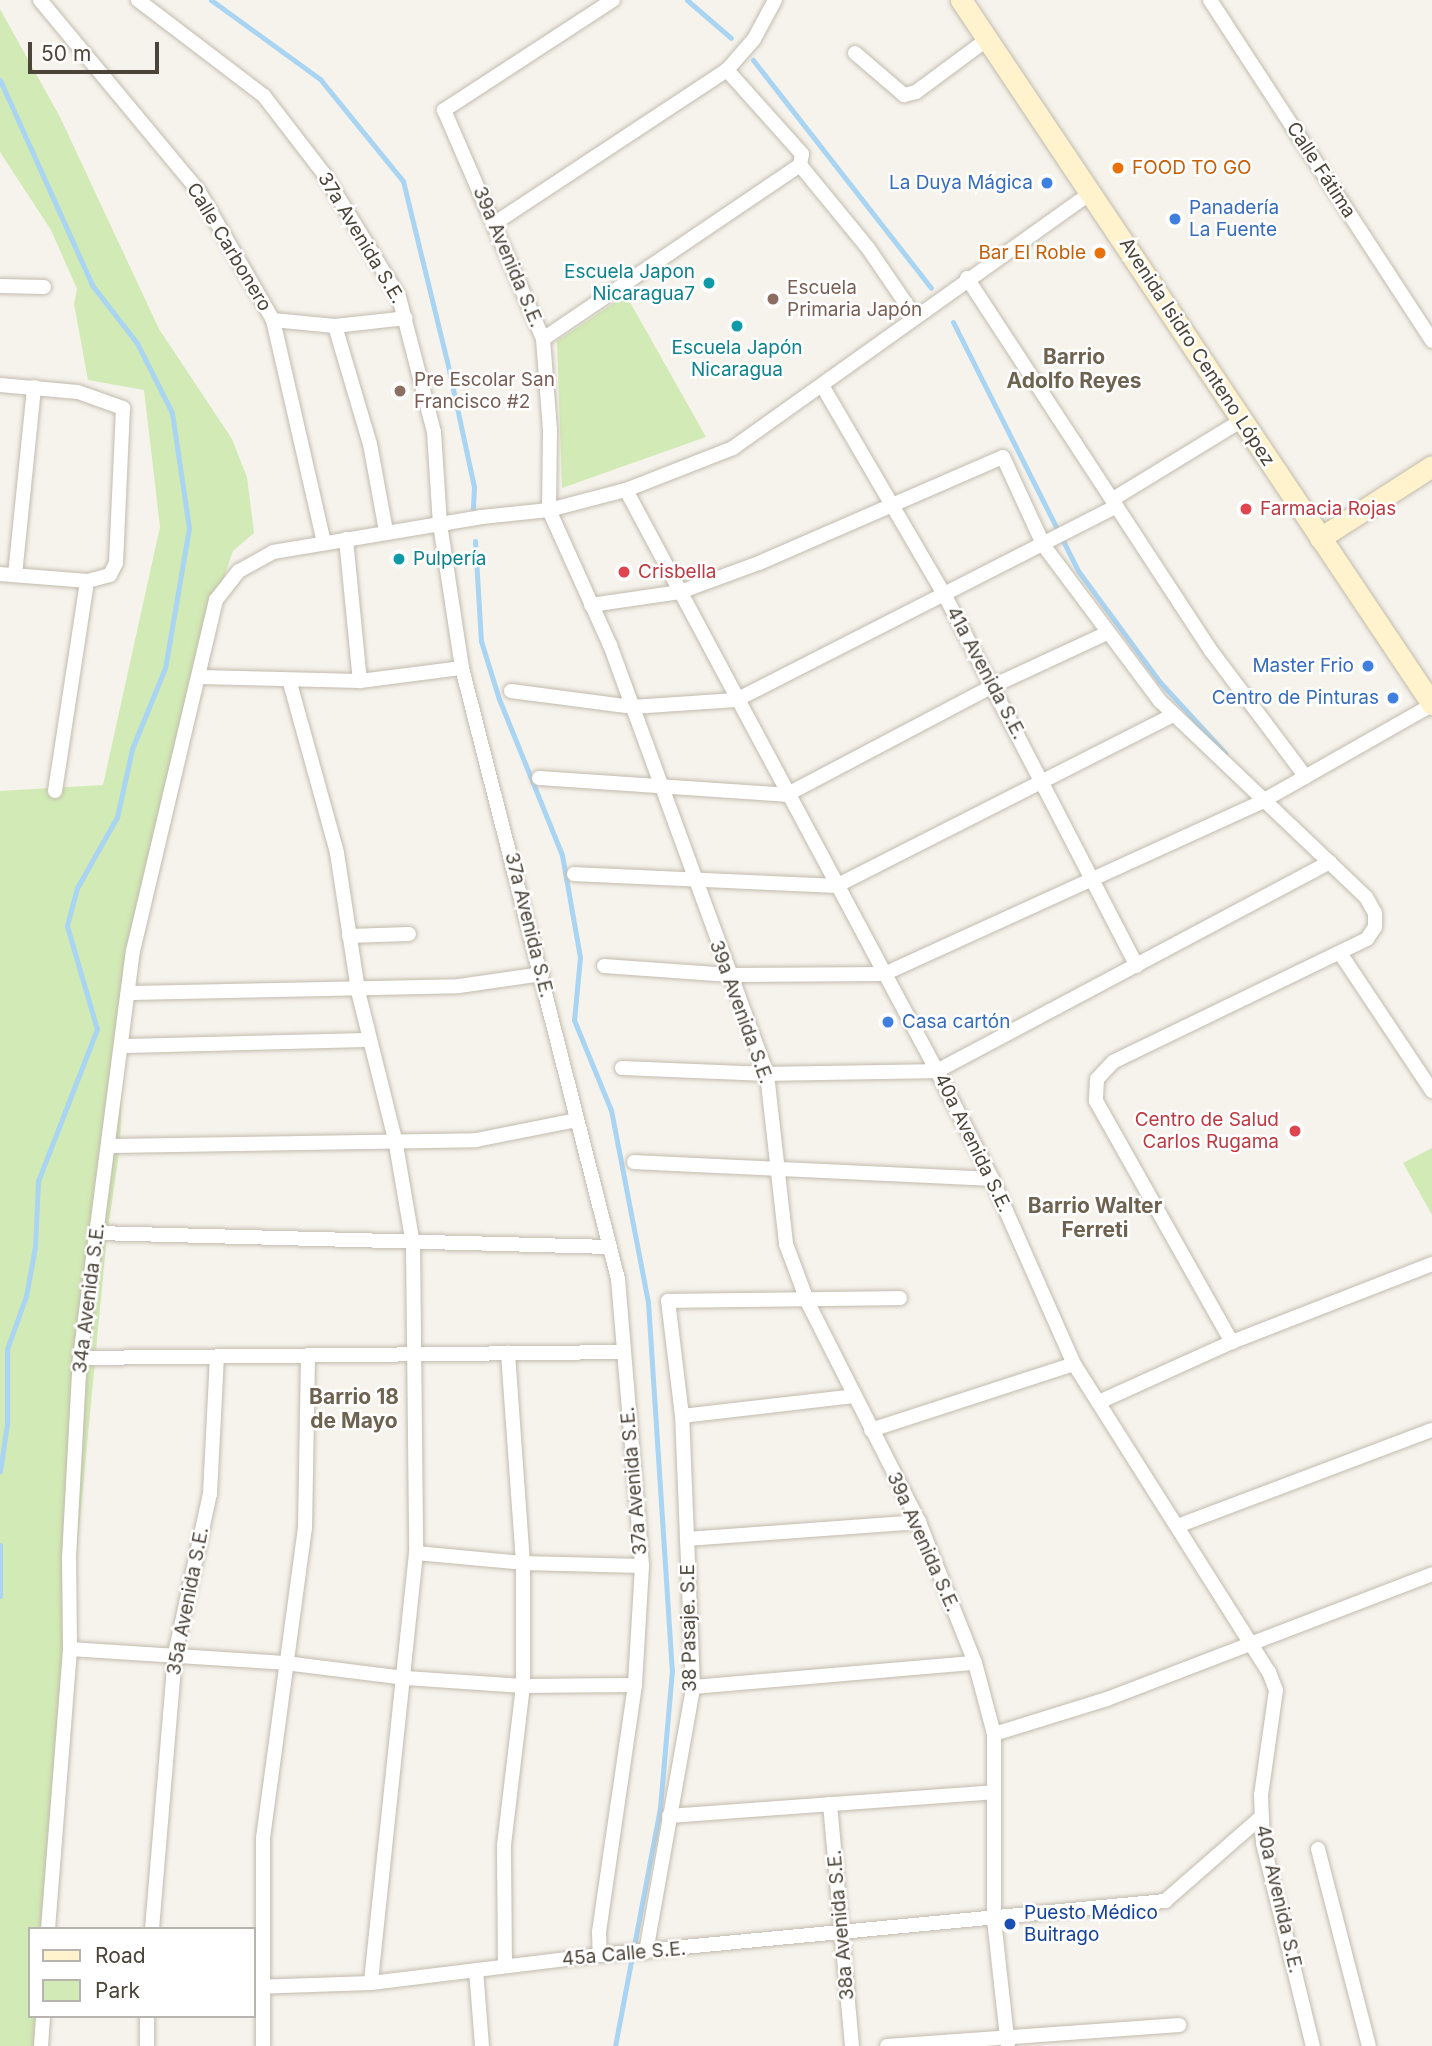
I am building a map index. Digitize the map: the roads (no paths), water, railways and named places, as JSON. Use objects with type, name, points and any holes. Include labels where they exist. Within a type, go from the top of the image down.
[{"type":"street","name":"Calle Carbonero","points":[[40,0],[198,190],[273,320],[324,543]]},
{"type":"street","name":"37a Avenida S.E.","points":[[138,0],[280,113],[324,174],[399,297],[407,318],[434,432],[440,524],[462,668],[610,1247],[623,1352],[642,1566],[635,1685],[599,1933],[600,1955]]},
{"type":"street","name":"39a Avenida S.E.","points":[[613,0],[444,110],[495,223],[542,339],[550,430],[549,510],[632,707],[767,1074],[780,1167],[786,1244],[808,1303],[919,1522],[975,1663],[994,1734],[994,1920],[1008,2041]]},
{"type":"street","points":[[495,223],[727,70],[754,39],[775,0]]},
{"type":"street","name":"Avenida Isidro Centeno López","points":[[961,0],[1092,192],[1241,421],[1432,705]]},
{"type":"street","name":"Calle Fátima","points":[[1210,0],[1432,341]]},
{"type":"street","points":[[855,53],[904,95],[916,92],[989,38]]},
{"type":"street","points":[[542,339],[800,166],[802,154],[727,70]]},
{"type":"street","points":[[800,166],[868,248],[915,317]]},
{"type":"street","name":"34a Avenida S.E.","points":[[48,1927],[70,1649],[69,1558],[79,1358],[111,1146],[131,993],[133,951],[201,677],[216,600],[239,571],[273,552],[386,531],[549,510],[626,491],[733,448],[823,387],[967,278],[1092,192]]},
{"type":"street","points":[[967,278],[1212,652],[1307,777]]},
{"type":"street","points":[[0,286],[44,287]]},
{"type":"street","points":[[273,320],[335,326],[407,318]]},
{"type":"street","points":[[335,326],[370,444],[386,531]]},
{"type":"street","points":[[0,385],[34,387],[78,392],[123,408],[116,563],[110,575],[87,581],[7,575],[34,387]]},
{"type":"street","name":"41a Avenida S.E.","points":[[823,387],[943,592],[1045,782],[1137,967]]},
{"type":"street","points":[[511,691],[632,707],[736,700],[943,592],[1044,546],[1241,421]]},
{"type":"street","points":[[591,605],[680,592],[759,563],[1003,457],[1044,546],[1107,632],[1173,715],[1261,802],[1366,897],[1375,913],[1375,927],[1367,939],[1112,1062],[1097,1079],[1096,1101],[1232,1342]]},
{"type":"street","points":[[1321,538],[1432,466]]},
{"type":"street","name":"40a Avenida S.E.","points":[[626,491],[786,795],[937,1071],[992,1179],[1074,1364],[1254,1641],[1276,1690],[1260,1818],[1313,2046]]},
{"type":"street","points":[[346,539],[360,681]]},
{"type":"street","points":[[55,791],[87,581]]},
{"type":"street","points":[[539,778],[660,783],[786,795],[993,685],[1107,632]]},
{"type":"street","points":[[201,677],[290,683],[360,681],[462,668]]},
{"type":"street","points":[[290,683],[337,853],[358,990],[395,1139],[413,1244],[416,1553],[406,1678],[371,1983]]},
{"type":"street","points":[[604,967],[730,975],[884,974],[1261,802],[1432,705]]},
{"type":"street","points":[[574,874],[695,882],[836,886],[1173,715]]},
{"type":"street","points":[[622,1068],[767,1074],[937,1071],[1330,862]]},
{"type":"street","points":[[349,936],[409,934]]},
{"type":"street","points":[[1340,953],[1432,1091]]},
{"type":"street","points":[[131,993],[459,986],[542,974]]},
{"type":"street","points":[[123,1046],[369,1040]]},
{"type":"street","points":[[111,1146],[284,1146],[395,1139],[476,1140],[576,1120]]},
{"type":"street","points":[[634,1162],[992,1179]]},
{"type":"street","points":[[96,1233],[413,1244],[610,1247]]},
{"type":"street","points":[[1099,1402],[1232,1342],[1432,1264]]},
{"type":"street","points":[[808,1303],[900,1298]]},
{"type":"street","name":"38 Pasaje. S.E","points":[[643,1952],[693,1687],[682,1416],[668,1301],[808,1303]]},
{"type":"street","points":[[79,1358],[623,1352]]},
{"type":"street","points":[[505,1966],[504,1845],[523,1686],[523,1563],[508,1353]]},
{"type":"street","points":[[263,2046],[258,1987],[263,1838],[305,1530],[308,1355]]},
{"type":"street","name":"35a Avenida S.E.","points":[[152,1927],[174,1654],[210,1493],[217,1358]]},
{"type":"street","points":[[871,1430],[1074,1364]]},
{"type":"street","points":[[682,1416],[817,1404],[854,1396]]},
{"type":"street","points":[[1180,1525],[1432,1430]]},
{"type":"street","points":[[687,1539],[919,1522]]},
{"type":"street","points":[[416,1553],[523,1563],[642,1566]]},
{"type":"street","points":[[994,1734],[1107,1699],[1432,1574]]},
{"type":"street","points":[[70,1649],[285,1662],[406,1678],[523,1686],[635,1685]]},
{"type":"street","points":[[693,1687],[975,1663]]},
{"type":"street","points":[[669,1816],[993,1792]]},
{"type":"street","name":"38a Avenida S.E.","points":[[830,1804],[852,2046]]},
{"type":"street","name":"45a Calle S.E.","points":[[258,1987],[371,1983],[600,1955],[841,1935],[1165,1901],[1260,1818]]},
{"type":"street","points":[[1318,1849],[1369,2046]]},
{"type":"street","points":[[476,1970],[482,2046]]},
{"type":"street","points":[[41,2046],[43,2018]]},
{"type":"street","points":[[147,2018],[147,2046]]},
{"type":"street","points":[[887,2046],[1008,2041],[1179,2025]]},
{"type":"waterway","points":[[211,0],[320,79],[403,181],[447,361],[474,487],[473,508]]},
{"type":"waterway","points":[[687,0],[731,38]]},
{"type":"waterway","points":[[753,60],[931,288]]},
{"type":"waterway","points":[[0,80],[92,285],[137,343],[172,413],[189,528],[165,668],[132,749],[117,817],[77,888],[67,926],[97,1029],[38,1181],[35,1247],[26,1296],[7,1349],[7,1424],[0,1471]]},
{"type":"waterway","points":[[953,322],[1079,572],[1159,681],[1225,753]]},
{"type":"waterway","points":[[475,541],[481,641],[499,699],[562,855],[580,957],[574,1020],[611,1110],[648,1302],[672,1670],[660,1808],[615,2046]]},
{"type":"waterway","points":[[0,1545],[0,1596]]},
{"type":"place","name":"FOOD TO GO","points":[[1118,168]]},
{"type":"place","name":"La Duya Mágica","points":[[1047,183]]},
{"type":"place","name":"Panadería La Fuente","points":[[1175,219]]},
{"type":"place","name":"Bar El Roble","points":[[1100,253]]},
{"type":"place","name":"Escuela Japon Nicaragua7","points":[[709,283]]},
{"type":"place","name":"Escuela Primaria Japón","points":[[773,299]]},
{"type":"place","name":"Escuela Japón Nicaragua","points":[[737,326]]},
{"type":"place","name":"Pre Escolar San Francisco #2","points":[[400,391]]},
{"type":"place","name":"Farmacia Rojas","points":[[1246,509]]},
{"type":"place","name":"Pulpería","points":[[399,559]]},
{"type":"place","name":"Crisbella","points":[[624,572]]},
{"type":"place","name":"Master Frio","points":[[1368,666]]},
{"type":"place","name":"Centro de Pinturas","points":[[1393,698]]},
{"type":"place","name":"Casa cartón","points":[[888,1022]]},
{"type":"place","name":"Centro de Salud Carlos Rugama","points":[[1295,1131]]},
{"type":"place","name":"Puesto Médico Buitrago","points":[[1010,1924]]},
{"type":"district","name":"Barrio Adolfo Reyes","points":[[1074,369]]},
{"type":"district","name":"Barrio Walter Ferreti","points":[[1095,1218]]},
{"type":"district","name":"Barrio 18 de Mayo","points":[[354,1409]]}]
